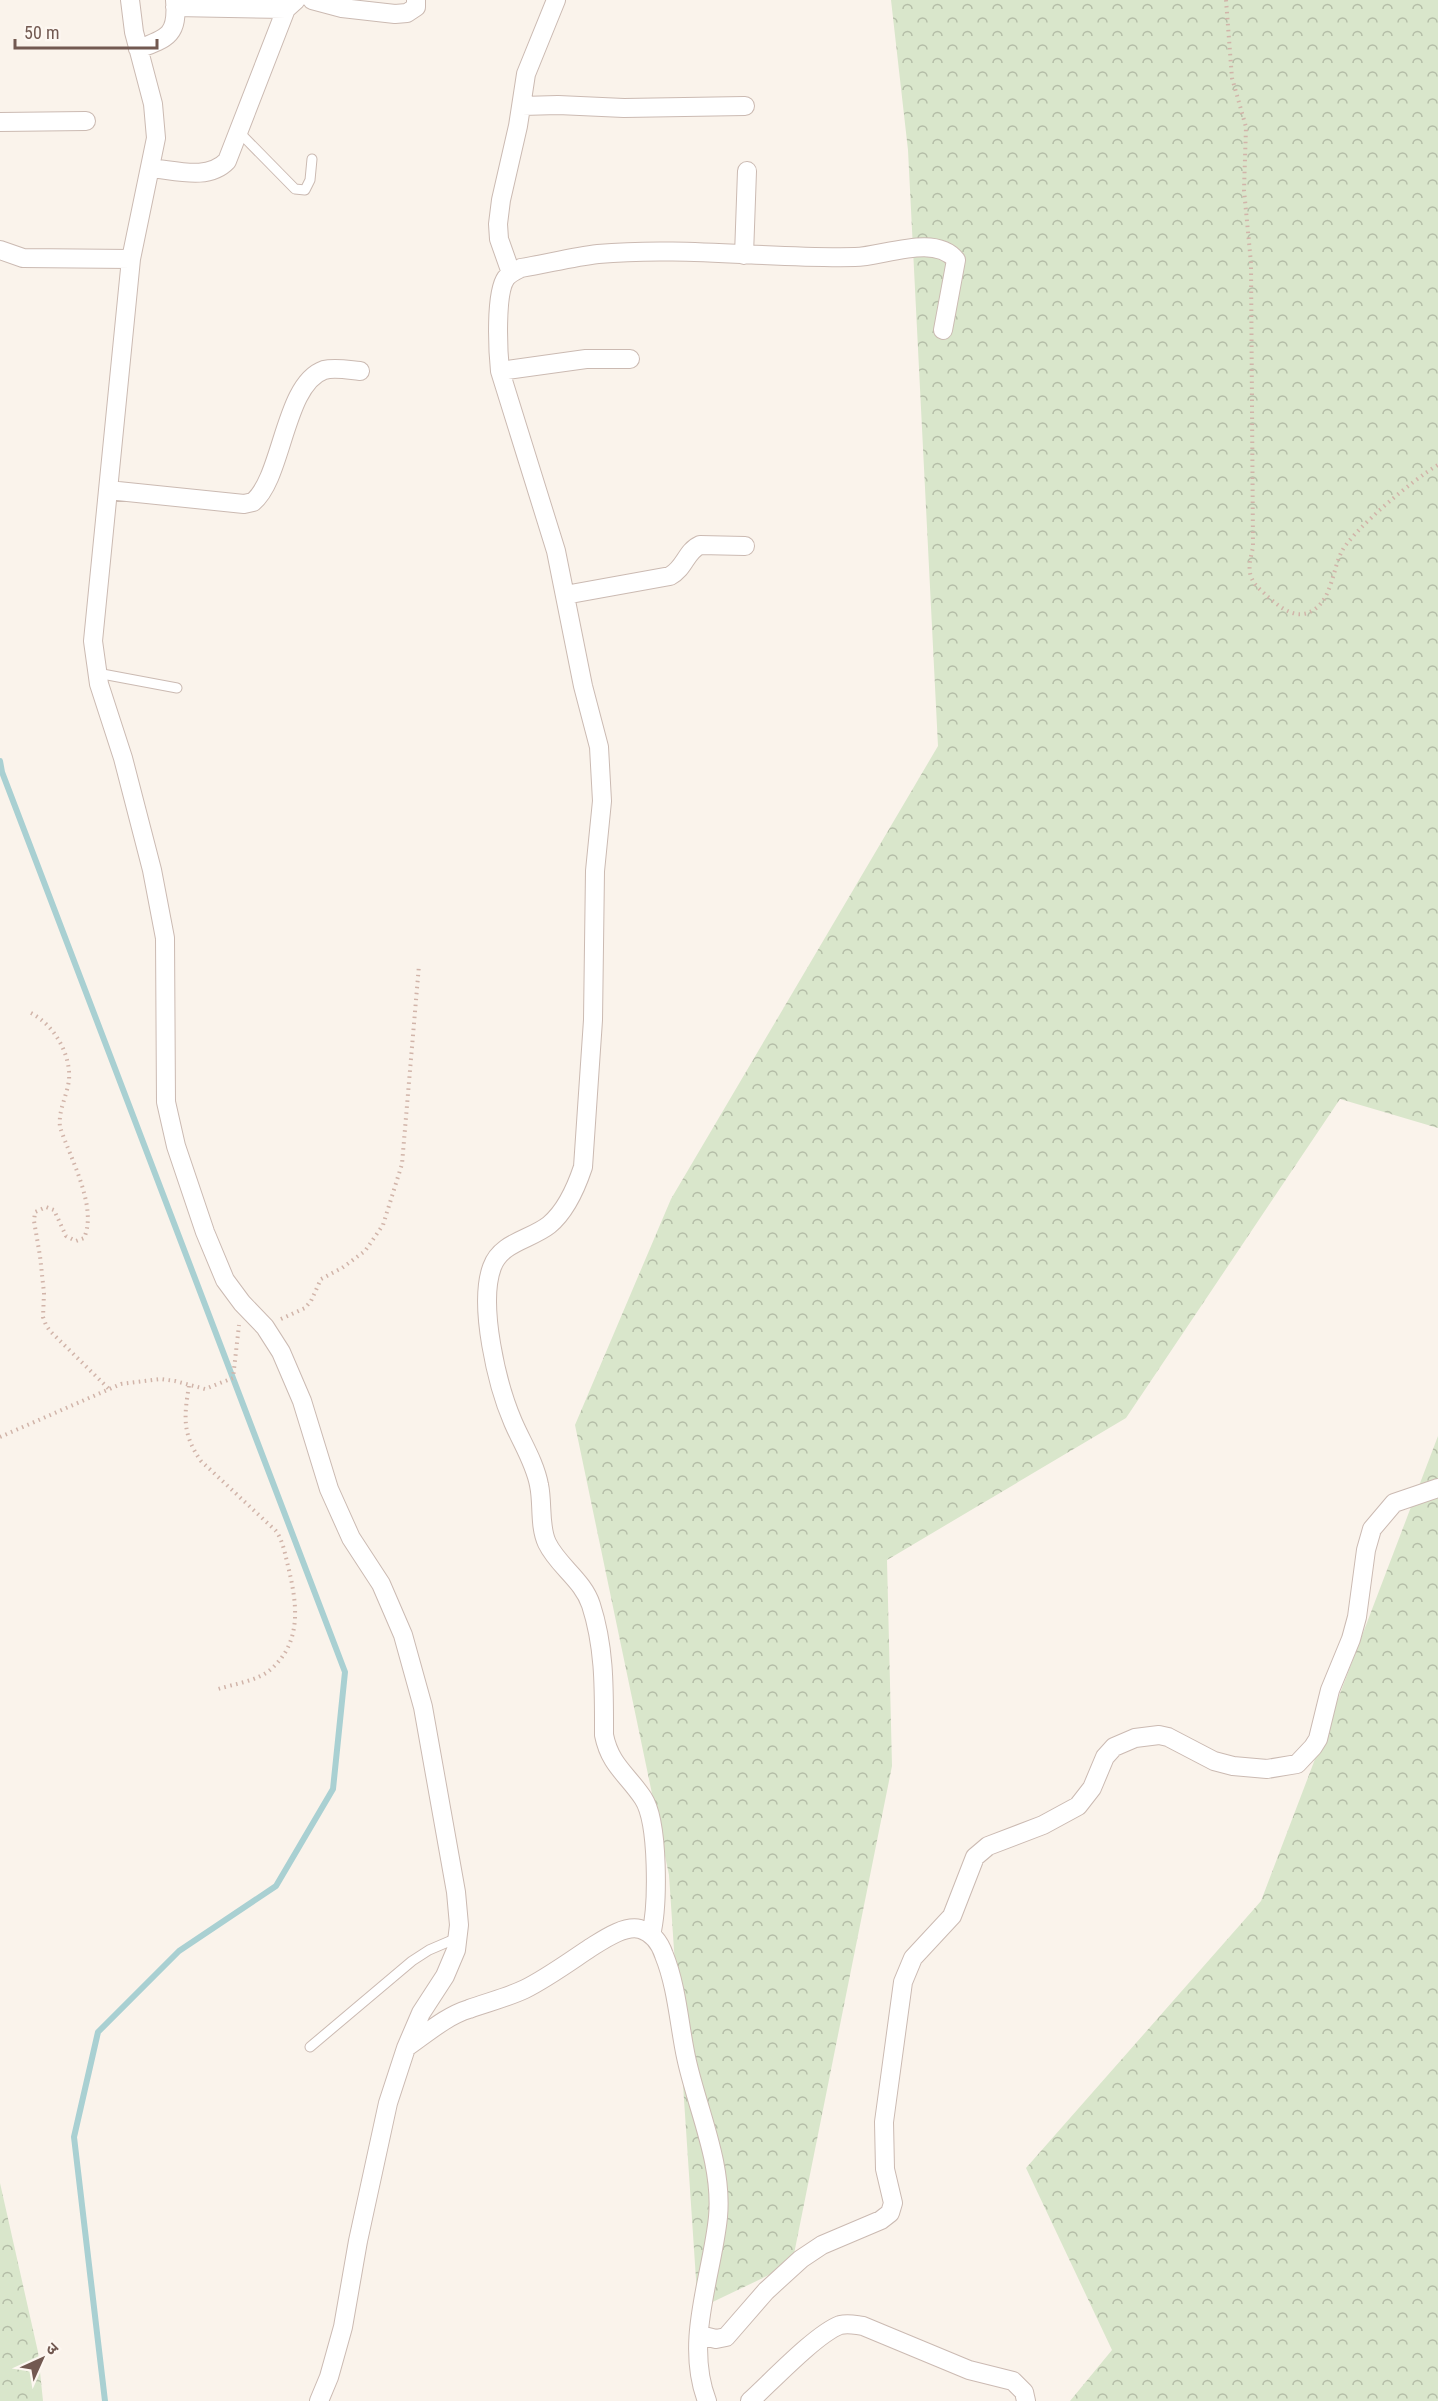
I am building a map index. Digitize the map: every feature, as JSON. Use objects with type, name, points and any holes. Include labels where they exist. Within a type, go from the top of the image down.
[{"type":"street","points":[[130,0],[134,32],[153,104],[156,138],[131,259],[93,641],[97,673],[123,758],[152,870],[165,938],[166,1102],[176,1146],[205,1232],[225,1280],[242,1303],[265,1327],[281,1352],[302,1401],[329,1490],[351,1538],[381,1584],[403,1635],[423,1707],[456,1892],[459,1925],[456,1950],[445,1976],[421,2013],[406,2048],[388,2103],[358,2241],[343,2327],[319,2401]]},
{"type":"street","points":[[312,0],[342,8],[402,14],[416,7],[416,0]]},
{"type":"street","points":[[511,273],[501,249],[498,224],[507,168],[522,106],[522,90],[526,74],[556,0]]},
{"type":"street","points":[[138,49],[161,40],[172,31],[176,24],[175,4],[291,4],[227,161],[213,172],[150,168]]},
{"type":"street","points":[[522,106],[624,108],[745,106]]},
{"type":"street","points":[[0,122],[86,121]]},
{"type":"street","points":[[744,255],[747,171]]},
{"type":"street","points":[[651,1935],[656,1907],[656,1879],[650,1814],[643,1798],[614,1763],[606,1746],[604,1666],[591,1605],[583,1588],[559,1562],[545,1540],[540,1485],[512,1420],[495,1366],[490,1336],[490,1281],[497,1257],[506,1248],[535,1234],[555,1220],[576,1186],[583,1167],[593,1020],[594,871],[602,801],[599,747],[583,686],[547,518],[500,371],[498,354],[500,293],[502,285],[511,273],[521,268],[596,254],[641,251],[855,257],[920,247],[948,254],[955,259],[956,265],[942,330]]},
{"type":"street","points":[[0,250],[23,258],[131,259]]},
{"type":"street","points":[[500,371],[586,359],[630,359]]},
{"type":"street","points":[[108,490],[244,504],[253,502],[265,485],[294,409],[312,378],[326,369],[360,371]]},
{"type":"street","points":[[565,595],[670,576],[682,568],[694,548],[700,545],[745,546]]},
{"type":"street","points":[[700,2335],[716,2339],[726,2337],[766,2291],[801,2259],[822,2245],[881,2220],[890,2213],[892,2203],[885,2169],[884,2122],[903,1982],[914,1958],[952,1916],[975,1857],[987,1846],[1043,1825],[1078,1806],[1092,1788],[1105,1757],[1114,1747],[1135,1737],[1159,1735],[1168,1737],[1214,1761],[1233,1766],[1267,1769],[1297,1764],[1318,1738],[1330,1690],[1351,1639],[1366,1550],[1372,1529],[1394,1503],[1438,1488]]},
{"type":"street","points":[[406,2048],[443,2022],[467,2009],[499,2001],[526,1988],[599,1943],[624,1931],[641,1930],[658,1941],[665,1956],[686,2058],[718,2187],[718,2217],[704,2287],[700,2335],[701,2385],[707,2401]]},
{"type":"street","points":[[750,2401],[824,2335],[838,2326],[849,2323],[864,2326],[969,2370],[1013,2381],[1024,2392],[1026,2401]]},
{"type":"lane","points":[[239,132],[295,189],[305,190],[308,186],[312,159]]},
{"type":"lane","points":[[97,673],[177,688]]},
{"type":"lane","points":[[310,2047],[412,1961],[429,1950],[457,1938]]},
{"type":"path","points":[[1226,0],[1232,78],[1245,127],[1244,190],[1251,273],[1252,547],[1249,570],[1251,578],[1288,613],[1299,615],[1315,609],[1326,596],[1342,552],[1353,535],[1438,465]]},
{"type":"path","points":[[265,1327],[305,1308],[321,1280],[365,1251],[383,1225],[402,1164],[419,965]]},
{"type":"path","points":[[31,1013],[49,1026],[62,1048],[69,1072],[69,1081],[59,1120],[60,1127],[88,1208],[88,1229],[84,1238],[76,1241],[66,1236],[54,1210],[40,1209],[34,1215],[44,1293],[43,1317],[50,1331],[109,1389]]},
{"type":"path","points":[[0,1437],[109,1389],[145,1379],[175,1380],[205,1389],[233,1378],[242,1303]]},
{"type":"path","points":[[189,1386],[184,1416],[186,1430],[194,1451],[201,1461],[276,1531],[282,1542],[296,1602],[295,1623],[289,1643],[275,1665],[266,1673],[218,1689]]},
{"type":"green space","points":[[891,0],[1438,0],[1438,1128],[1340,1099],[1126,1418],[887,1560],[892,1766],[792,2264],[698,2309],[669,1875],[575,1425],[671,1199],[938,746],[908,150]]},
{"type":"green space","points":[[1438,1436],[1438,2401],[1070,2401],[1112,2350],[1026,2168],[1261,1901]]},
{"type":"green space","points":[[0,2183],[38,2352],[43,2401],[0,2401]]},
{"type":"waterway","points":[[0,761],[2,772],[345,1672],[333,1789],[276,1886],[179,1951],[98,2032],[74,2137],[105,2401]]}]
